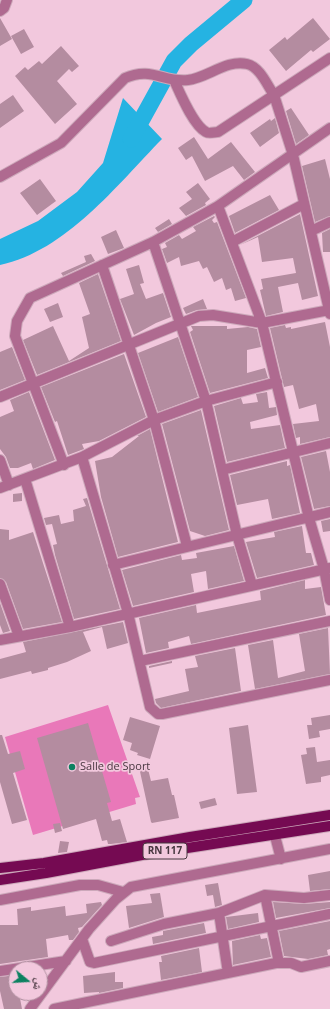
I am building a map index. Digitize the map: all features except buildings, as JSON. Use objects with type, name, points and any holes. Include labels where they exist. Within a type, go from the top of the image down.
[{"type":"main road","name":"RN 117","points":[[0,868],[44,863],[190,837],[330,815]]},
{"type":"main road","name":"RN 117","points":[[0,880],[46,874],[142,855],[275,836],[330,826]]},
{"type":"street","points":[[0,11],[4,8],[7,0]]},
{"type":"street","points":[[174,80],[194,120],[204,132],[218,132],[274,95],[329,62]]},
{"type":"street","points":[[0,177],[61,143],[125,78],[136,73],[155,74],[174,80],[189,80],[220,68],[240,63],[248,64],[256,68],[274,95],[293,155],[330,312],[262,323],[208,315],[199,316],[0,397]]},
{"type":"street","points":[[64,465],[15,336],[16,325],[21,311],[30,298],[153,242],[218,206],[330,128]]},
{"type":"street","points":[[232,242],[304,204]]},
{"type":"street","points":[[218,206],[262,323],[309,518],[327,568],[330,600]]},
{"type":"street","points":[[311,231],[330,222]]},
{"type":"street","points":[[153,242],[206,400],[237,535],[252,585]]},
{"type":"street","points":[[102,265],[154,420],[187,546]]},
{"type":"street","points":[[0,460],[5,486],[64,465],[154,420],[206,400],[277,382]]},
{"type":"street","points":[[222,470],[330,443]]},
{"type":"street","points":[[82,457],[128,612],[150,708],[158,714],[330,680]]},
{"type":"street","points":[[25,479],[70,627]]},
{"type":"street","points":[[113,565],[330,512]]},
{"type":"street","points":[[0,640],[70,627],[128,612],[327,568]]},
{"type":"street","points":[[0,584],[19,636]]},
{"type":"street","points":[[140,661],[330,620]]},
{"type":"street","points":[[275,836],[281,859]]},
{"type":"street","points":[[30,1009],[89,929],[123,892],[131,887],[330,849]]},
{"type":"street","points":[[0,900],[80,885],[98,885],[123,892]]},
{"type":"street","points":[[111,941],[164,924],[219,913],[265,895],[304,898],[330,895]]},
{"type":"street","points":[[265,895],[279,963]]},
{"type":"street","points":[[219,913],[228,973]]},
{"type":"street","points":[[82,939],[90,962],[94,963],[330,914]]},
{"type":"street","points":[[0,971],[66,961]]},
{"type":"street","points":[[54,1009],[279,963],[291,963],[301,967],[330,961]]},
{"type":"shaded area","name":"Salle de Sport","points":[[108,705],[140,797],[135,798],[136,804],[33,835],[5,737]]},
{"type":"water","points":[[123,98],[162,139],[89,214],[68,231],[47,246],[24,257],[0,265],[0,239],[38,221],[77,192],[103,163]]},
{"type":"waterway","points":[[131,139],[174,61],[191,44],[244,0]]},
{"type":"place","name":"Salle de Sport","points":[[72,767]]}]
